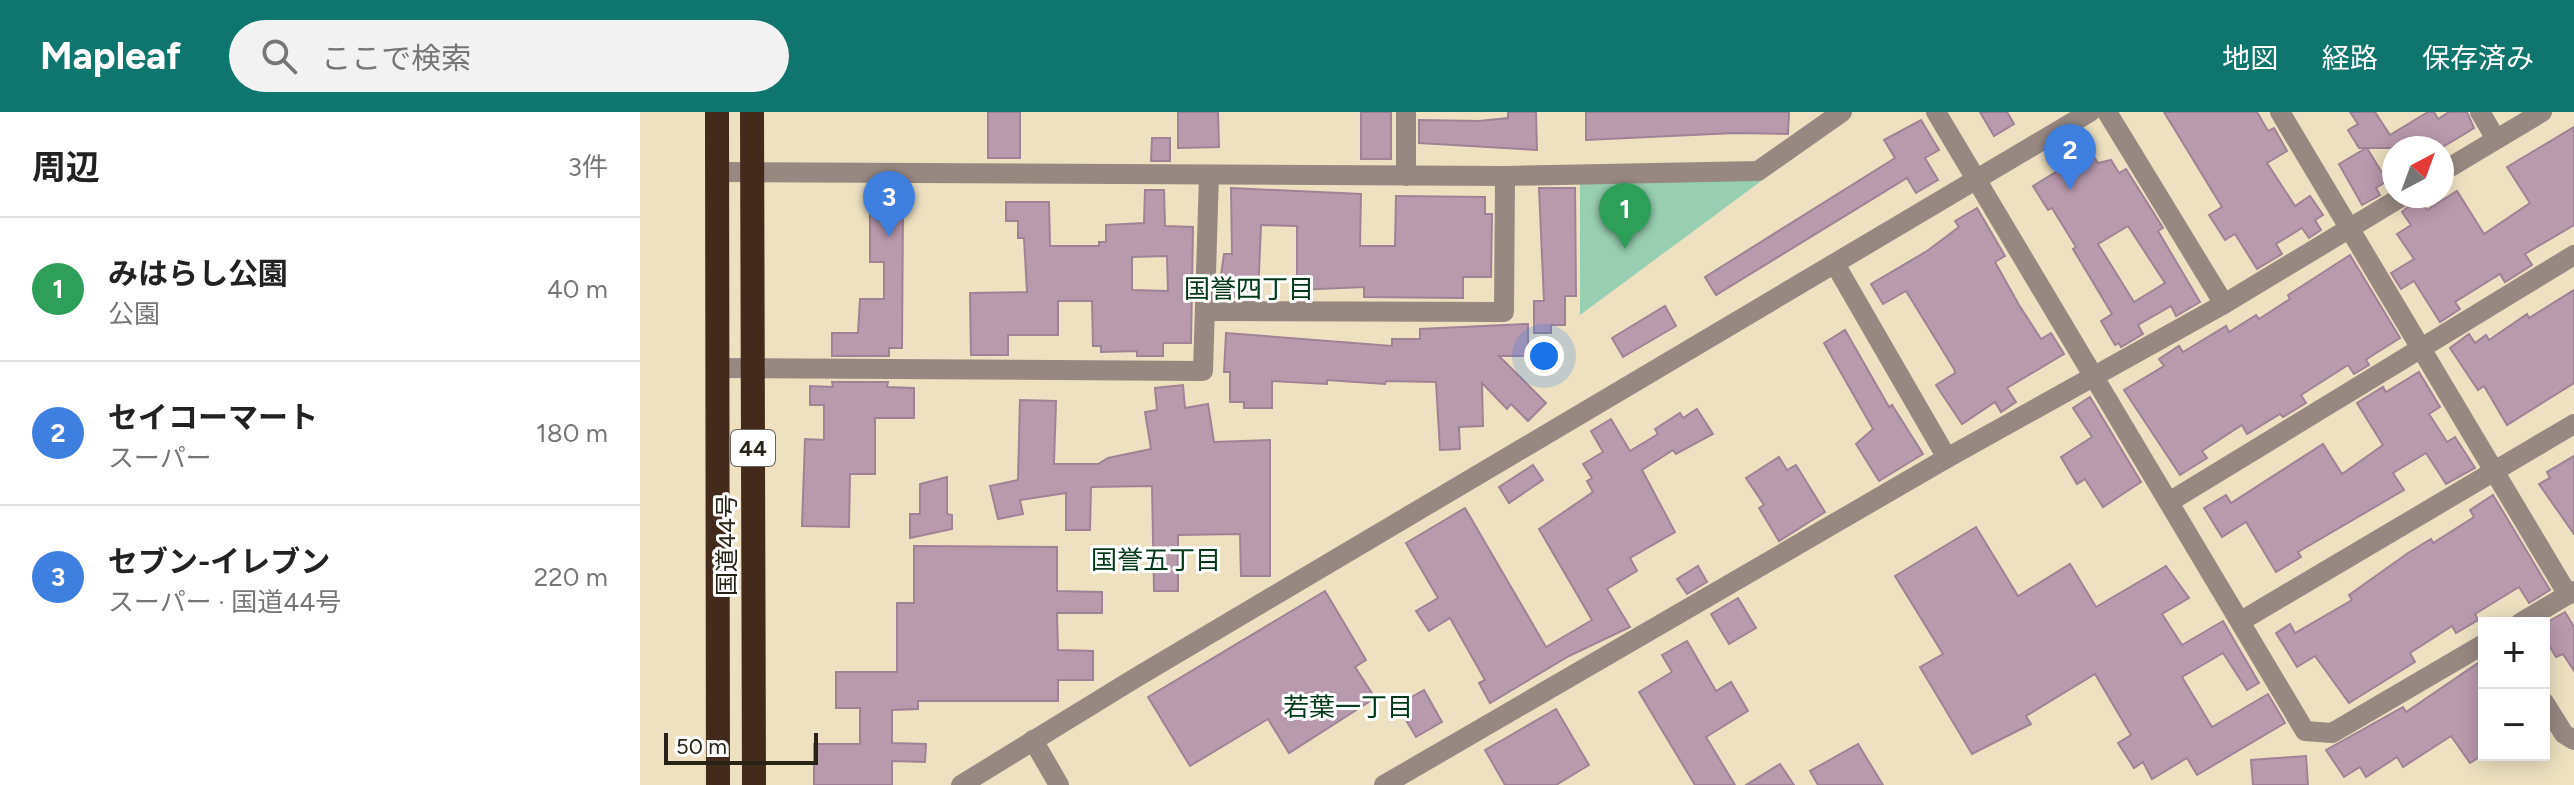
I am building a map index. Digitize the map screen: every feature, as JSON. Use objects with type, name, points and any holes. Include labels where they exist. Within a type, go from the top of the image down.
[{"type":"highway","name":"国道44号","points":[[717,112],[718,785]]},
{"type":"highway","name":"国道44号","points":[[752,112],[754,785]]},
{"type":"street","points":[[1406,112],[1406,176]]},
{"type":"street","points":[[716,172],[1505,176],[1758,171],[1842,112]]},
{"type":"street","points":[[1936,112],[1979,179],[2305,731],[2332,733],[2478,648]]},
{"type":"street","points":[[961,785],[2090,112]]},
{"type":"street","points":[[2107,112],[2224,304]]},
{"type":"street","points":[[2280,112],[2420,349],[2571,593],[2530,617]]},
{"type":"street","points":[[2480,112],[2496,139]]},
{"type":"street","points":[[2454,165],[2542,112]]},
{"type":"street","points":[[718,368],[1203,371],[1209,175]]},
{"type":"street","points":[[1207,311],[1504,312],[1505,176]]},
{"type":"street","points":[[1384,785],[1947,458],[2224,304],[2384,208]]},
{"type":"street","points":[[2169,502],[2574,255]]},
{"type":"street","points":[[1835,264],[1947,458]]},
{"type":"street","points":[[2241,621],[2574,424]]},
{"type":"street","points":[[2550,712],[2564,734],[2574,740]]},
{"type":"street","points":[[1033,740],[1059,785]]},
{"type":"green space","points":[[1764,179],[1580,315],[1580,182]]},
{"type":"building","points":[[988,112],[1020,112],[1020,158],[988,158]]},
{"type":"building","points":[[1178,112],[1218,112],[1219,147],[1178,148]]},
{"type":"building","points":[[1361,112],[1391,112],[1391,159],[1361,159]]},
{"type":"building","points":[[1508,112],[1536,112],[1537,150],[1419,143],[1419,120],[1479,121],[1508,118]]},
{"type":"building","points":[[1586,112],[1789,112],[1788,134],[1735,133],[1586,140]]},
{"type":"building","points":[[1980,112],[2007,112],[2014,124],[1994,136]]},
{"type":"building","points":[[2164,112],[2257,112],[2268,131],[2274,128],[2287,151],[2267,163],[2295,206],[2310,196],[2323,215],[2315,220],[2321,230],[2309,238],[2302,228],[2276,244],[2282,254],[2257,269],[2235,234],[2225,240],[2209,215],[2222,207]]},
{"type":"building","points":[[2350,112],[2375,112],[2390,135],[2428,112],[2434,112],[2438,119],[2449,112],[2467,112],[2474,128],[2454,140],[2454,136],[2382,136],[2382,148],[2367,148],[2382,173],[2382,184],[2376,188],[2380,195],[2362,205],[2339,164],[2366,148],[2359,148],[2348,130],[2358,124]]},
{"type":"building","points":[[1921,120],[1939,150],[1925,158],[1938,180],[1916,193],[1907,178],[1716,295],[1705,277],[1895,158],[1884,140]]},
{"type":"building","points":[[2574,127],[2574,225],[2525,254],[2532,265],[2505,282],[2500,274],[2455,302],[2460,309],[2440,322],[2414,281],[2401,289],[2391,273],[2414,259],[2397,234],[2411,225],[2402,212],[2407,208],[2454,208],[2454,193],[2457,191],[2484,234],[2530,203],[2507,167]]},
{"type":"building","points":[[1152,138],[1170,138],[1170,161],[1151,161]]},
{"type":"building","points":[[2090,151],[2098,163],[2111,160],[2119,173],[2126,169],[2163,228],[2158,231],[2200,302],[2176,316],[2171,306],[2138,325],[2143,334],[2121,347],[2119,343],[2115,345],[2101,321],[2112,314],[2052,208],[2048,210],[2033,186]],"holes":[[[2128,226],[2165,283],[2134,302],[2098,244]]]},
{"type":"building","points":[[1231,188],[1361,194],[1360,246],[1395,246],[1396,196],[1485,197],[1485,214],[1492,214],[1491,277],[1463,277],[1463,298],[1364,297],[1364,287],[1297,290],[1297,226],[1261,225],[1258,296],[1218,297],[1224,254],[1232,254]]},
{"type":"building","points":[[1539,188],[1575,188],[1576,296],[1565,296],[1565,325],[1551,325],[1551,333],[1534,333],[1534,301],[1544,301]]},
{"type":"building","points":[[1145,190],[1164,190],[1165,226],[1193,227],[1191,343],[1163,343],[1163,356],[1137,356],[1137,351],[1101,352],[1101,346],[1093,346],[1092,301],[1058,301],[1058,335],[1008,335],[1008,355],[971,355],[970,293],[1027,292],[1024,238],[1018,238],[1018,221],[1006,221],[1006,202],[1049,202],[1050,246],[1099,246],[1099,242],[1106,242],[1106,225],[1144,223]],"holes":[[[1167,256],[1168,291],[1132,290],[1132,257]]]},
{"type":"building","points":[[870,208],[903,208],[902,348],[889,348],[889,356],[832,356],[832,333],[858,333],[860,299],[884,299],[884,262],[870,262]]},
{"type":"building","points":[[1977,208],[2005,256],[1995,262],[2019,305],[2041,339],[2051,333],[2064,354],[2007,388],[2016,402],[2001,412],[1995,402],[1962,424],[1936,385],[1955,373],[1954,369],[1906,291],[1883,304],[1871,284],[1927,251],[1959,227],[1955,221]]},
{"type":"building","points":[[2350,255],[2400,338],[2366,360],[2369,365],[2354,374],[2348,365],[2301,395],[2306,403],[2283,417],[2280,414],[2247,434],[2242,425],[2202,451],[2207,458],[2180,475],[2124,390],[2164,366],[2159,359],[2179,346],[2183,352],[2226,326],[2229,332],[2256,315],[2259,319],[2290,299],[2288,295]]},
{"type":"building","points":[[2574,290],[2574,383],[2507,425],[2484,386],[2478,390],[2450,348],[2469,334],[2475,343],[2486,335],[2489,340],[2527,314],[2529,318]]},
{"type":"building","points":[[1665,306],[1676,326],[1623,357],[1612,338]]},
{"type":"building","points":[[1528,324],[1528,356],[1499,356],[1546,403],[1528,421],[1511,404],[1507,409],[1482,383],[1483,426],[1459,427],[1460,449],[1440,450],[1436,382],[1386,381],[1385,384],[1327,380],[1327,384],[1272,381],[1272,408],[1244,408],[1244,402],[1230,402],[1230,372],[1224,372],[1226,333],[1392,346],[1392,339],[1420,339],[1420,329]]},
{"type":"building","points":[[1845,330],[1889,407],[1892,405],[1923,454],[1879,481],[1856,444],[1873,429],[1824,343]]},
{"type":"building","points":[[2419,372],[2440,407],[2429,414],[2447,442],[2455,437],[2475,468],[2446,484],[2426,453],[2393,473],[2404,490],[2298,552],[2301,557],[2276,572],[2246,522],[2222,537],[2204,508],[2226,495],[2231,503],[2323,444],[2342,474],[2383,445],[2357,403],[2383,387],[2386,392]]},
{"type":"building","points":[[832,382],[888,382],[887,387],[914,388],[914,418],[875,418],[875,474],[850,474],[849,527],[802,526],[805,439],[824,440],[824,405],[810,405],[810,386],[833,387]]},
{"type":"building","points":[[1183,385],[1185,408],[1208,404],[1214,442],[1270,440],[1270,576],[1241,576],[1240,534],[1178,535],[1178,591],[1154,591],[1152,486],[1091,487],[1090,530],[1066,530],[1066,493],[1020,500],[1023,514],[998,519],[990,486],[1018,480],[1020,400],[1056,401],[1054,464],[1098,464],[1108,458],[1151,449],[1145,412],[1157,410],[1155,388]]},
{"type":"building","points":[[2090,397],[2141,482],[2103,507],[2085,479],[2077,484],[2061,457],[2092,437],[2073,408]]},
{"type":"building","points":[[1697,409],[1713,434],[1676,454],[1673,450],[1642,470],[1675,532],[1630,558],[1637,571],[1607,589],[1630,627],[1569,656],[1490,703],[1479,683],[1485,680],[1450,618],[1429,631],[1416,611],[1438,598],[1406,543],[1465,508],[1546,647],[1592,620],[1539,529],[1593,492],[1587,481],[1592,478],[1583,464],[1603,452],[1591,431],[1611,419],[1630,451],[1658,434],[1655,429],[1680,413],[1683,418]]},
{"type":"building","points":[[2574,456],[2574,534],[2539,484],[2550,478],[2547,472]]},
{"type":"building","points":[[1779,457],[1787,470],[1796,465],[1825,512],[1779,541],[1759,508],[1764,505],[1746,478]]},
{"type":"building","points":[[1533,465],[1543,480],[1509,503],[1499,487]]},
{"type":"building","points":[[947,477],[947,514],[952,515],[952,529],[910,538],[910,514],[920,514],[920,484]]},
{"type":"building","points":[[2493,495],[2550,590],[2529,603],[2519,587],[2475,614],[2478,620],[2456,633],[2452,626],[2410,653],[2415,662],[2349,703],[2315,656],[2297,667],[2276,633],[2290,624],[2295,633],[2352,600],[2349,595],[2408,553],[2431,539],[2433,543],[2474,517],[2470,510]]},
{"type":"building","points":[[1976,527],[2018,596],[2070,564],[2096,607],[2166,566],[2189,598],[2162,614],[2182,645],[2223,621],[2259,683],[2247,690],[2223,653],[2182,677],[2212,727],[2268,694],[2285,723],[2197,775],[2187,758],[2152,779],[2143,762],[2134,768],[2118,743],[2131,735],[2095,674],[2026,716],[2031,724],[1972,754],[1920,667],[1943,654],[1895,576]]},
{"type":"building","points":[[914,546],[1057,547],[1057,591],[1102,592],[1102,613],[1057,613],[1058,650],[1093,651],[1093,680],[1058,680],[1058,701],[918,701],[918,709],[892,710],[892,743],[926,744],[925,762],[892,761],[892,785],[814,785],[814,744],[860,744],[860,708],[836,708],[836,672],[897,672],[897,603],[914,603]]},
{"type":"building","points":[[1698,566],[1707,582],[1687,594],[1677,579]]},
{"type":"building","points":[[1325,591],[1366,660],[1355,667],[1375,698],[1289,753],[1268,719],[1190,766],[1148,697]]},
{"type":"building","points":[[1738,598],[1756,628],[1729,644],[1711,614]]},
{"type":"building","points":[[2565,612],[2574,627],[2574,671],[2563,654],[2556,657],[2550,647],[2550,621]]},
{"type":"building","points":[[1687,641],[1716,691],[1731,682],[1748,711],[1706,737],[1735,785],[1695,785],[1639,692],[1672,672],[1662,655]]},
{"type":"building","points":[[2478,663],[2478,758],[2470,763],[2451,736],[2403,767],[2397,757],[2366,777],[2360,767],[2344,777],[2326,750],[2403,707],[2406,712]]},
{"type":"building","points":[[1424,690],[1442,722],[1416,737],[1397,705]]},
{"type":"building","points":[[1556,709],[1589,765],[1556,785],[1505,785],[1485,750]]},
{"type":"building","points":[[1858,744],[1883,785],[1818,785],[1810,771]]},
{"type":"building","points":[[2306,756],[2308,785],[2253,785],[2251,760]]},
{"type":"building","points":[[1780,764],[1794,785],[1746,785]]},
{"type":"place","name":"セイコーマート","points":[[2070,190]]},
{"type":"place","name":"セブン-イレブン","points":[[889,237]]},
{"type":"place","name":"みはらし公園","points":[[1625,249]]},
{"type":"district","name":"国誉四丁目","points":[[1249,289]]},
{"type":"district","name":"国誉五丁目","points":[[1156,560]]},
{"type":"district","name":"若葉一丁目","points":[[1348,707]]}]
